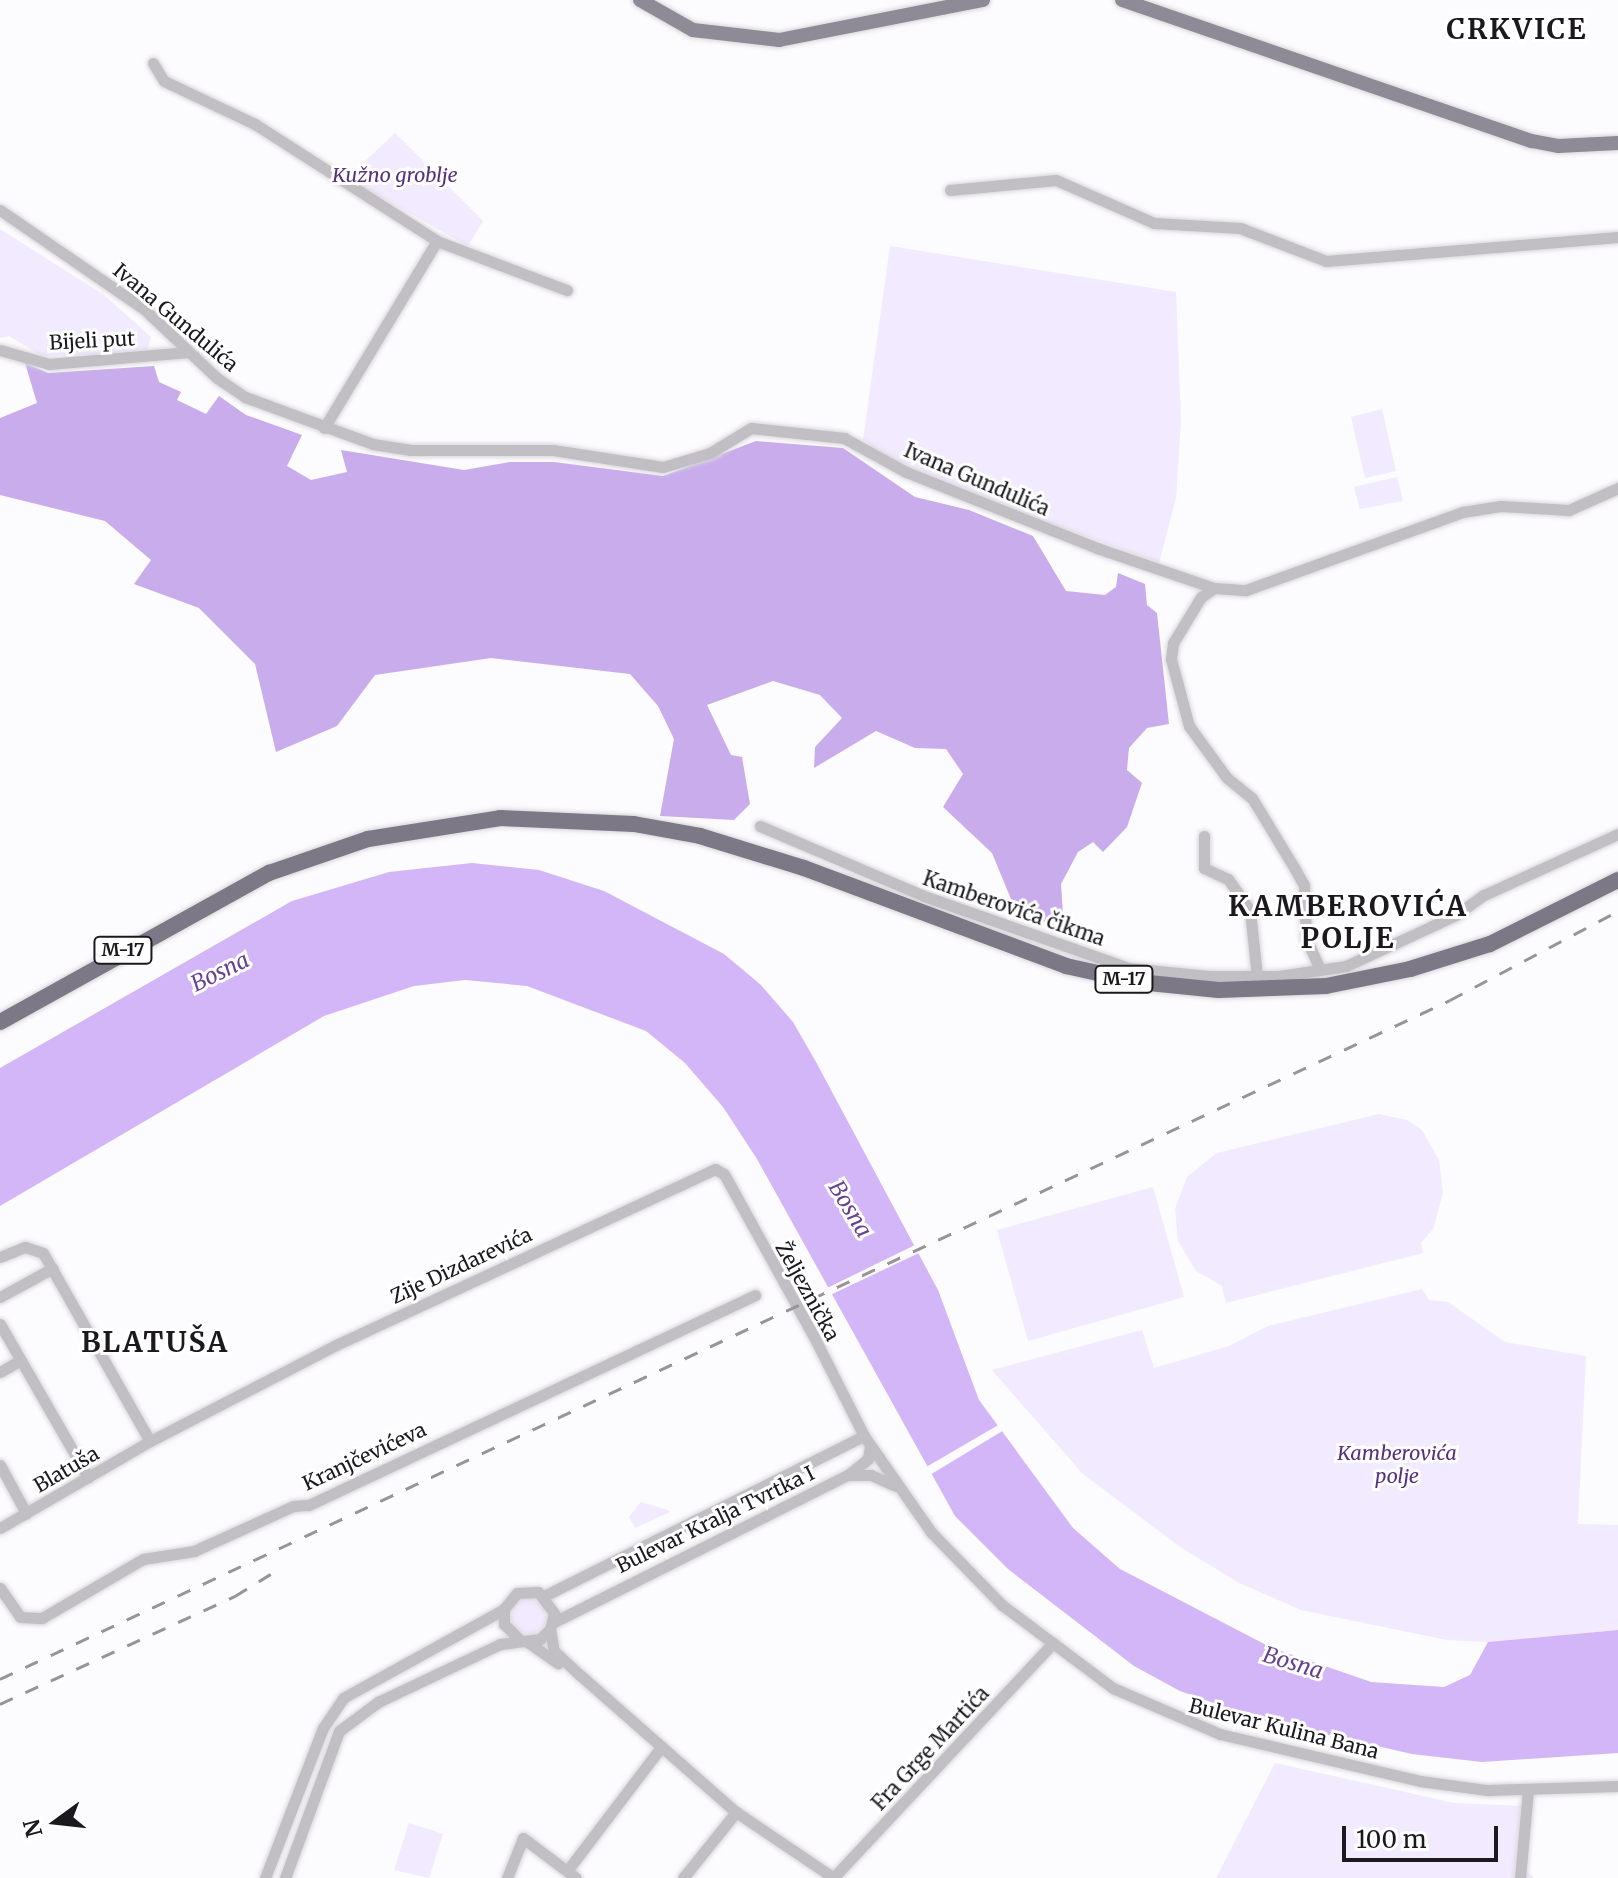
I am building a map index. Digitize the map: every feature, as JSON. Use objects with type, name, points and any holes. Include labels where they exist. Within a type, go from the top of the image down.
[{"type":"highway","name":"M-17","points":[[0,1022],[269,873],[368,839],[500,818],[634,824],[700,836],[804,868],[1066,966],[1139,982],[1219,990],[1326,986],[1439,961],[1546,919],[1618,880]]},
{"type":"main road","points":[[640,0],[693,30],[779,40],[983,0]]},
{"type":"main road","points":[[1122,0],[1524,139],[1558,146],[1618,143]]},
{"type":"street","points":[[153,63],[164,81],[255,124],[437,241],[567,290]]},
{"type":"street","points":[[950,190],[1056,180],[1154,223],[1240,228],[1326,261],[1618,237]]},
{"type":"street","name":"Ivana Gundulića","points":[[0,210],[98,274],[245,397],[324,428],[411,450],[553,450],[663,467],[710,453],[751,428],[844,438],[906,472],[1214,588],[1261,586],[1463,512],[1501,506],[1569,510],[1618,488]]},
{"type":"street","points":[[324,428],[437,241]]},
{"type":"street","name":"Bijeli put","points":[[0,350],[49,364],[188,352]]},
{"type":"street","points":[[1214,588],[1201,597],[1173,643],[1171,659],[1189,726],[1227,778],[1252,798],[1304,885],[1306,938],[1320,969]]},
{"type":"street","name":"Kamberovića čikma","points":[[760,826],[924,896],[1128,968],[1257,976],[1346,966],[1380,952],[1484,895],[1618,834]]},
{"type":"street","points":[[1204,836],[1204,868],[1228,879],[1250,911],[1257,976]]},
{"type":"street","name":"Zije Dizdarevića","points":[[226,1401],[465,1282],[715,1169]]},
{"type":"street","name":"Željeznička","points":[[715,1169],[724,1174],[807,1323],[864,1436]]},
{"type":"street","points":[[0,1257],[25,1247],[37,1248],[53,1268],[150,1441]]},
{"type":"street","points":[[0,1297],[53,1268]]},
{"type":"street","name":"Kranjčevićeva","points":[[0,1588],[20,1617],[42,1618],[143,1559],[194,1551],[293,1506],[309,1505],[755,1295]]},
{"type":"street","points":[[0,1324],[88,1477]]},
{"type":"street","points":[[0,1372],[21,1360]]},
{"type":"street","name":"Blatuša","points":[[0,1528],[226,1401]]},
{"type":"street","name":"Bulevar Kulina Bana","points":[[864,1436],[898,1487],[952,1556],[1053,1643],[1139,1704],[1220,1734],[1450,1787],[1528,1790],[1618,1786]]},
{"type":"street","name":"Bulevar Kralja Tvrtka I","points":[[265,1878],[334,1708],[361,1684],[504,1609],[517,1593],[544,1596],[864,1436]]},
{"type":"street","points":[[848,1475],[868,1459],[870,1447]]},
{"type":"street","points":[[0,1465],[26,1513]]},
{"type":"street","points":[[848,1475],[871,1475],[898,1487]]},
{"type":"street","name":"Bulevar Kralja Tvrtka I","points":[[285,1878],[339,1731],[378,1702],[522,1640],[540,1639],[552,1625],[848,1475]]},
{"type":"street","points":[[544,1596],[552,1625],[554,1651],[736,1812],[834,1878]]},
{"type":"street","points":[[504,1609],[504,1624],[522,1640],[580,1675]]},
{"type":"street","name":"Fra Grge Martića","points":[[834,1878],[1053,1643]]},
{"type":"street","points":[[507,1878],[523,1838],[572,1875],[661,1747]]},
{"type":"street","points":[[1520,1878],[1528,1790]]},
{"type":"street","points":[[683,1878],[736,1812]]},
{"type":"green space","name":"Kužno groblje","points":[[395,133],[483,221],[468,246],[347,178]]},
{"type":"green space","points":[[0,229],[104,295],[151,337],[147,352],[42,356],[9,336],[0,338]]},
{"type":"green space","points":[[890,246],[1176,292],[1181,421],[1176,498],[1159,563],[908,471],[863,440]]},
{"type":"green space","points":[[1382,409],[1396,471],[1365,478],[1351,417]]},
{"type":"green space","points":[[1397,477],[1403,501],[1360,509],[1354,487]]},
{"type":"green space","points":[[1379,1114],[1407,1120],[1422,1130],[1439,1160],[1443,1193],[1433,1229],[1421,1243],[1423,1253],[1226,1303],[1222,1286],[1196,1271],[1178,1241],[1175,1209],[1187,1177],[1217,1153]]},
{"type":"green space","points":[[1153,1187],[1184,1297],[1028,1341],[997,1230]]},
{"type":"green space","name":"Kamberovića polje","points":[[1422,1289],[1429,1300],[1448,1302],[1505,1342],[1586,1356],[1578,1524],[1618,1525],[1618,1630],[1488,1642],[1447,1640],[1301,1610],[1237,1582],[1179,1546],[1083,1474],[992,1370],[1142,1330],[1154,1368],[1229,1346],[1268,1326]]},
{"type":"green space","points":[[641,1502],[670,1512],[635,1528],[629,1517]]},
{"type":"green space","points":[[529,1598],[541,1604],[547,1616],[541,1628],[529,1634],[517,1628],[511,1616],[517,1604]]},
{"type":"green space","points":[[1275,1763],[1454,1803],[1522,1806],[1518,1863],[1534,1878],[1216,1878]]},
{"type":"green space","points":[[409,1823],[443,1834],[429,1878],[394,1870]]},
{"type":"shaded area","points":[[25,363],[48,373],[154,366],[159,382],[181,392],[177,400],[206,414],[219,396],[246,415],[302,435],[287,466],[311,480],[347,472],[341,450],[464,470],[510,462],[554,462],[663,476],[756,441],[843,448],[915,497],[969,510],[1033,536],[1066,591],[1105,595],[1116,587],[1118,573],[1145,584],[1147,605],[1157,613],[1169,724],[1147,728],[1129,748],[1127,770],[1142,783],[1127,827],[1103,852],[1093,842],[1078,852],[1061,884],[1064,929],[1018,916],[992,853],[943,807],[963,774],[946,749],[915,748],[876,731],[814,768],[815,747],[842,718],[820,695],[773,681],[707,705],[731,755],[742,757],[750,804],[734,820],[660,816],[674,739],[658,706],[630,674],[491,658],[375,675],[337,726],[276,752],[255,664],[199,608],[134,584],[151,560],[105,521],[0,495],[0,418],[37,403]]},
{"type":"water","name":"Bosna","points":[[472,863],[539,870],[604,891],[724,954],[761,985],[793,1022],[938,1290],[979,1400],[1073,1528],[1120,1569],[1270,1647],[1371,1682],[1444,1687],[1470,1675],[1488,1642],[1618,1630],[1618,1753],[1482,1762],[1412,1754],[1259,1719],[1180,1691],[1134,1666],[1008,1569],[955,1516],[757,1159],[723,1107],[685,1063],[646,1031],[527,986],[465,980],[414,986],[324,1016],[0,1206],[0,1068],[292,901],[389,872]]},
{"type":"pier","points":[[917,1244],[921,1252],[826,1297],[823,1290]]},
{"type":"pier","points":[[1000,1424],[1004,1430],[925,1478],[921,1470]]},
{"type":"railway","points":[[0,1679],[1450,1000],[1618,911]]},
{"type":"railway","points":[[0,1704],[235,1596],[282,1567]]},
{"type":"district","name":"CRKVICE","points":[[1517,29]]},
{"type":"district","name":"KAMBEROVIĆA POLJE","points":[[1348,922]]},
{"type":"district","name":"BLATUŠA","points":[[155,1342]]}]
